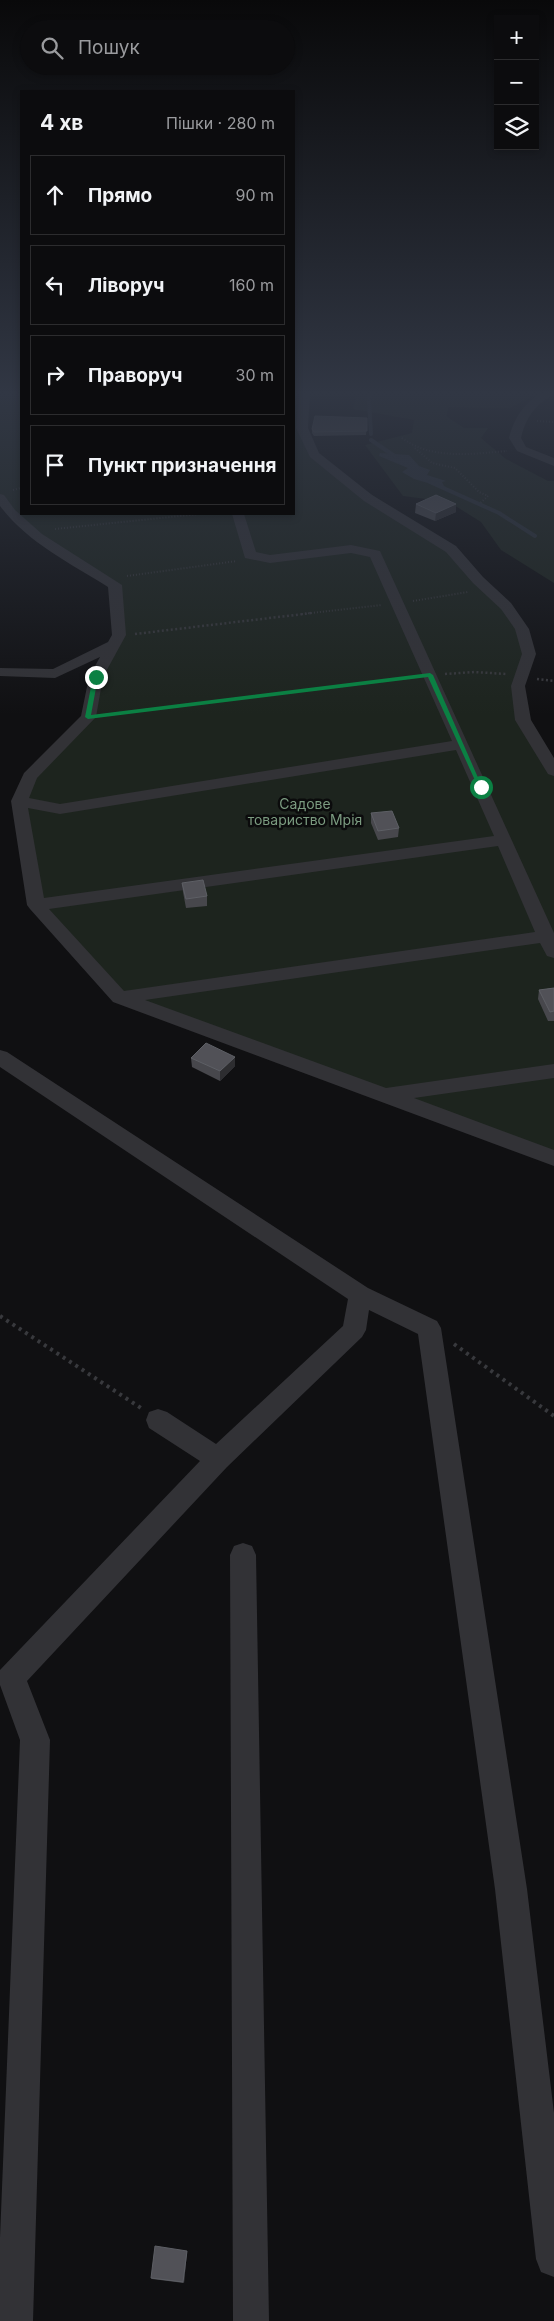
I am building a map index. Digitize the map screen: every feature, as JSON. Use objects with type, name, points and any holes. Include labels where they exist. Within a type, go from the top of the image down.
[{"type":"street","points":[[0,498],[11,515],[29,532],[115,584],[117,640],[96,677],[88,717],[30,776],[19,801],[36,906],[120,998],[554,1158]]},
{"type":"street","points":[[369,498],[450,549],[478,580],[506,606],[522,629],[529,654],[518,686],[523,720],[554,771]]},
{"type":"street","points":[[120,998],[550,944],[430,675],[395,603],[375,554],[352,549],[270,559],[250,556],[238,515]]},
{"type":"street","points":[[0,672],[55,674],[117,640]]},
{"type":"street","points":[[19,801],[60,809],[461,744]]},
{"type":"street","points":[[36,906],[502,840]]},
{"type":"street","points":[[0,1057],[360,1294],[428,1328],[511,1889],[554,2259]]},
{"type":"street","points":[[384,1095],[554,1071]]},
{"type":"street","points":[[14,2321],[35,1740],[11,1678],[218,1459],[354,1330],[360,1294]]},
{"type":"street","points":[[158,1420],[218,1459]]},
{"type":"street","points":[[243,1555],[251,2321]]},
{"type":"path","points":[[479,504],[485,498]]},
{"type":"path","points":[[29,532],[189,515]]},
{"type":"path","points":[[106,578],[260,558]]},
{"type":"path","points":[[117,640],[469,592]]},
{"type":"path","points":[[88,717],[430,675],[500,673],[521,677]]},
{"type":"path","points":[[0,1316],[158,1420]]},
{"type":"path","points":[[428,1328],[467,1352],[554,1416]]},
{"type":"green space","name":"Садове товариство Мрія","points":[[1,498],[20,498],[20,515],[295,515],[295,498],[377,498],[451,549],[506,606],[529,654],[518,686],[523,720],[554,771],[554,1158],[120,998],[36,905],[19,801],[30,776],[88,717],[96,677],[119,635],[115,585],[29,532]]},
{"type":"green space","points":[[421,498],[554,498],[554,583],[501,550],[481,522],[449,502]]},
{"type":"building","points":[[429,498],[443,498],[456,504],[436,513],[416,504]]},
{"type":"building","points":[[392,811],[399,828],[378,831],[371,813]]},
{"type":"building","points":[[203,880],[207,896],[186,899],[182,883]]},
{"type":"building","points":[[554,988],[554,1011],[550,1012],[539,990]]},
{"type":"building","points":[[206,1043],[235,1057],[220,1071],[191,1058]]},
{"type":"building","points":[[155,2246],[187,2251],[183,2282],[151,2278]]},
{"type":"waterway","points":[[466,498],[499,513],[535,536]]},
{"type":"route","points":[[96,677],[88,717],[430,675],[481,787]]}]
